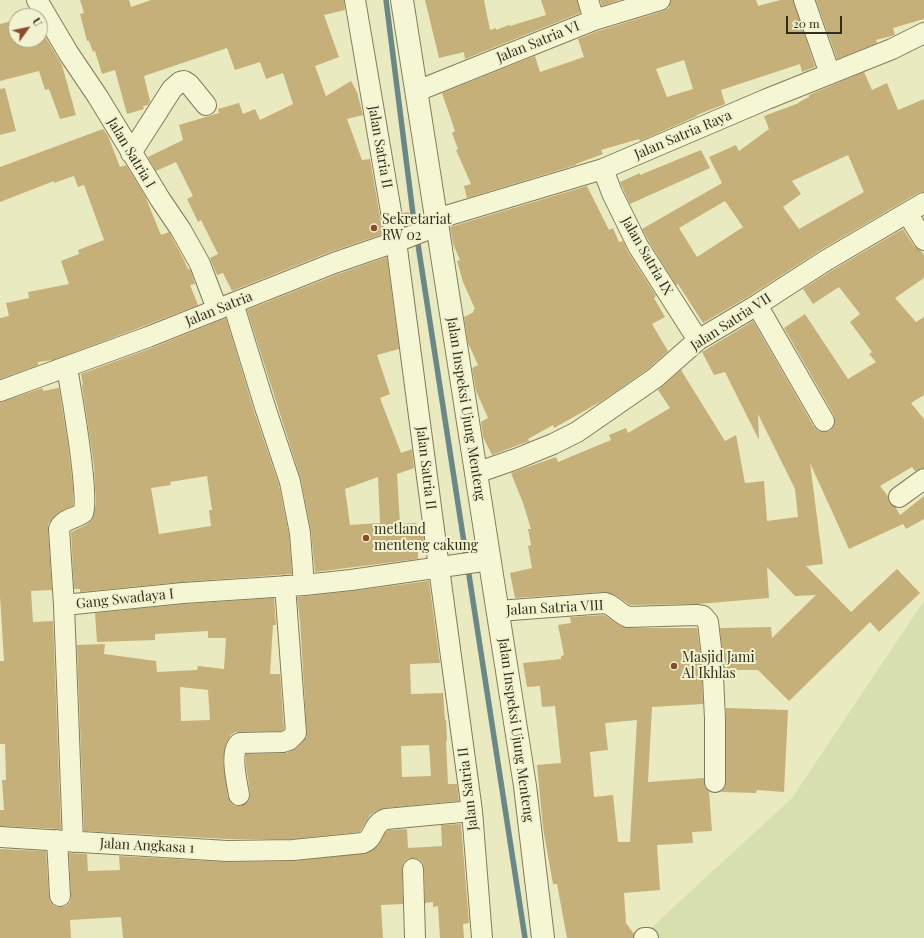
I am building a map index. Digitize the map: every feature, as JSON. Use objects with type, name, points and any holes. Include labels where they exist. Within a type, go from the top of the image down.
[{"type":"street","name":"Jalan Satria I","points":[[37,0],[69,54],[98,97],[131,153],[181,230],[225,306],[290,482],[300,533],[294,586],[296,734],[292,738],[283,742],[240,743],[236,746],[234,754],[239,795]]},
{"type":"street","name":"Jalan Satria II","points":[[355,0],[398,240],[447,566],[472,811],[482,938]]},
{"type":"street","name":"Jalan Inspeksi Ujung Menteng","points":[[402,0],[476,472],[485,561],[498,611],[525,786],[543,938]]},
{"type":"street","points":[[588,0],[594,20]]},
{"type":"street","name":"Jalan Satria VI","points":[[417,91],[594,20],[660,0]]},
{"type":"street","points":[[804,0],[830,74]]},
{"type":"street","name":"Jalan Satria Raya","points":[[436,224],[603,169],[924,33]]},
{"type":"street","points":[[131,153],[172,89],[180,82],[184,81],[189,84],[206,105]]},
{"type":"street","name":"Jalan Satria IX","points":[[603,169],[612,192],[638,246],[698,340]]},
{"type":"street","points":[[916,208],[924,240]]},
{"type":"street","name":"Jalan Satria VII","points":[[476,472],[516,459],[553,444],[577,432],[655,378],[698,340],[757,305],[825,261],[916,208]]},
{"type":"street","name":"Jalan Satria","points":[[0,391],[67,368],[148,337],[436,224]]},
{"type":"street","points":[[757,305],[824,421]]},
{"type":"street","name":"Gang Swadaya I","points":[[67,368],[79,450],[85,505],[83,513],[66,521],[60,526],[59,530],[64,605],[183,593],[294,586],[351,580],[485,561]]},
{"type":"street","points":[[899,497],[924,478]]},
{"type":"street","name":"Jalan Satria VIII","points":[[498,611],[604,603],[609,604],[622,616],[628,617],[704,616],[708,622],[712,656],[715,719],[715,782]]},
{"type":"street","points":[[60,896],[65,841],[64,605]]},
{"type":"street","name":"Jalan Angkasa 1","points":[[0,837],[227,851],[293,850],[366,842],[372,835],[378,823],[386,819],[472,811]]},
{"type":"street","points":[[413,869],[415,938]]},
{"type":"green space","points":[[924,601],[924,938],[640,938],[792,798]]},
{"type":"building","points":[[80,0],[129,0],[131,7],[151,0],[344,0],[345,10],[324,15],[339,57],[315,66],[326,96],[351,81],[357,92],[363,115],[347,119],[362,160],[370,159],[383,234],[330,252],[232,291],[223,273],[217,275],[210,258],[218,254],[201,220],[198,222],[187,199],[193,196],[176,162],[156,171],[148,157],[183,140],[179,125],[219,113],[218,109],[239,103],[243,114],[255,109],[260,120],[293,104],[283,73],[266,79],[260,62],[235,70],[227,48],[144,76],[150,101],[148,105],[143,106],[144,109],[127,114],[115,70],[102,74],[95,51],[93,52],[89,41],[87,41],[80,14],[84,13]]},
{"type":"building","points":[[425,0],[484,0],[490,30],[496,28],[496,30],[546,15],[541,0],[577,0],[580,13],[465,59],[464,52],[439,58]]},
{"type":"building","points":[[600,0],[620,0],[602,6]]},
{"type":"building","points":[[671,0],[756,0],[758,6],[780,0],[793,0],[815,67],[802,72],[800,64],[721,90],[725,104],[640,141],[639,139],[601,150],[603,154],[576,165],[467,198],[464,186],[471,184],[456,150],[458,149],[452,133],[455,131],[442,93],[535,56],[540,72],[584,57],[578,39],[669,8]],"holes":[[[684,60],[693,89],[667,97],[656,69]]]},
{"type":"building","points":[[816,0],[924,0],[924,19],[893,28],[895,35],[876,40],[877,43],[837,59]]},
{"type":"building","points":[[8,22],[8,48],[48,48],[48,41],[62,65],[76,115],[60,119],[49,89],[45,90],[39,71],[0,81],[0,24]]},
{"type":"building","points":[[864,72],[872,90],[887,83],[898,110],[924,99],[924,192],[918,193],[819,251],[751,295],[703,323],[678,284],[676,285],[642,229],[722,183],[709,157],[736,145],[739,151],[769,129],[764,116],[799,103],[809,97],[809,95]],"holes":[[[848,155],[864,192],[799,229],[783,207],[801,194],[792,181]],[[725,201],[743,227],[697,257],[679,228]]]},
{"type":"building","points":[[5,88],[16,131],[0,135],[0,89]]},
{"type":"building","points":[[103,129],[108,136],[120,167],[126,165],[145,196],[161,235],[169,232],[188,269],[190,269],[195,284],[190,285],[198,305],[53,360],[38,362],[38,365],[0,379],[0,318],[9,316],[6,303],[29,298],[28,292],[69,284],[61,261],[79,254],[78,250],[104,240],[84,185],[78,187],[74,176],[54,183],[54,181],[0,202],[0,167]]},
{"type":"building","points":[[701,150],[710,168],[630,204],[620,182]]},
{"type":"building","points":[[587,186],[609,230],[613,228],[619,242],[623,241],[628,252],[656,296],[654,298],[665,317],[652,324],[668,351],[648,369],[602,401],[554,428],[553,425],[528,439],[529,441],[492,455],[483,437],[481,422],[488,418],[476,391],[472,368],[478,365],[468,343],[464,317],[474,312],[473,310],[475,309],[463,282],[457,261],[460,260],[453,244],[450,227]]},
{"type":"building","points":[[409,212],[411,224],[405,226],[403,213]]},
{"type":"building","points":[[903,229],[914,246],[924,255],[924,278],[895,298],[916,322],[924,317],[924,395],[911,403],[924,419],[924,468],[915,471],[912,467],[880,486],[888,496],[889,503],[896,508],[900,515],[924,496],[924,519],[906,529],[903,524],[849,549],[810,463],[823,564],[806,566],[851,612],[897,569],[920,593],[879,632],[870,622],[789,701],[758,670],[724,670],[720,628],[771,627],[772,638],[816,595],[795,596],[767,567],[769,598],[698,604],[630,605],[617,596],[604,592],[515,598],[510,573],[532,568],[528,546],[531,545],[528,529],[531,529],[523,503],[511,473],[556,457],[558,462],[611,440],[609,435],[626,428],[628,433],[670,408],[658,390],[681,370],[725,441],[736,435],[745,483],[764,481],[767,521],[798,517],[795,489],[758,414],[759,440],[725,372],[714,375],[702,352],[753,321],[814,427],[818,431],[830,431],[834,426],[834,415],[784,328],[805,314],[848,379],[876,362],[869,354],[872,352],[850,322],[860,314],[839,287],[813,304],[803,289]]},
{"type":"building","points":[[387,257],[399,349],[377,355],[390,394],[380,398],[401,453],[412,449],[414,468],[397,474],[400,524],[416,523],[417,531],[423,531],[425,550],[418,551],[418,559],[315,572],[311,531],[301,480],[247,310],[338,274]],"holes":[[[378,477],[380,523],[350,525],[345,489]]]},
{"type":"building","points":[[226,318],[254,411],[279,485],[289,535],[292,574],[182,582],[80,592],[80,589],[74,589],[71,532],[86,525],[92,520],[96,503],[94,466],[81,374],[152,348]],"holes":[[[207,476],[212,510],[209,510],[211,526],[159,534],[151,488],[171,485],[170,482]]]},
{"type":"building","points":[[43,388],[43,391],[59,388],[73,488],[73,506],[56,514],[48,524],[52,590],[31,591],[33,622],[53,621],[61,829],[0,826],[0,810],[4,810],[2,780],[6,780],[5,744],[0,744],[0,661],[4,661],[0,596],[0,402]]},
{"type":"building","points":[[429,581],[440,663],[410,664],[411,694],[443,693],[446,720],[448,784],[457,784],[459,801],[385,808],[370,815],[360,832],[292,839],[227,839],[84,831],[77,645],[105,644],[104,654],[156,661],[157,672],[197,670],[198,666],[224,669],[226,638],[208,638],[208,631],[155,634],[155,640],[97,642],[95,613],[184,604],[274,598],[276,625],[273,625],[270,674],[280,674],[284,729],[281,731],[235,732],[226,743],[223,760],[228,797],[231,803],[235,806],[241,806],[247,803],[250,798],[246,754],[287,753],[297,748],[307,737],[300,621],[297,597]],"holes":[[[180,687],[208,690],[210,720],[181,721]],[[429,745],[431,776],[402,777],[401,746]]]},
{"type":"building","points":[[604,615],[619,625],[628,628],[697,628],[701,657],[703,704],[652,707],[648,782],[704,778],[705,787],[709,792],[712,831],[692,832],[693,843],[657,845],[660,890],[624,893],[626,923],[634,934],[633,938],[567,938],[557,884],[553,884],[543,828],[537,765],[561,763],[555,706],[542,707],[540,686],[527,687],[523,663],[561,659],[561,656],[564,655],[558,625],[571,623],[570,617]],"holes":[[[637,720],[630,842],[618,842],[613,795],[594,797],[590,752],[608,750],[605,723]]]},
{"type":"building","points":[[726,708],[788,710],[784,792],[757,790],[756,793],[721,792],[725,787],[726,782]]},
{"type":"building","points":[[461,824],[469,923],[463,924],[464,938],[440,938],[438,906],[433,907],[433,902],[425,903],[423,863],[419,859],[413,858],[407,859],[403,863],[403,904],[381,905],[383,938],[123,938],[121,917],[70,920],[71,938],[0,938],[0,849],[46,851],[50,902],[54,906],[61,907],[66,906],[70,902],[71,896],[69,853],[87,854],[88,871],[120,870],[119,856],[226,862],[294,861],[368,853],[378,846],[385,833],[389,830],[407,829],[408,848],[442,846],[441,825]]},
{"type":"waterway","points":[[386,0],[415,230]]},
{"type":"waterway","points":[[417,238],[525,938]]},
{"type":"place","name":"Sekretariat RW 02","points":[[374,228]]},
{"type":"place","name":"metland menteng cakung","points":[[366,538]]},
{"type":"place","name":"Masjid Jami Al Ikhlas","points":[[674,666]]}]
